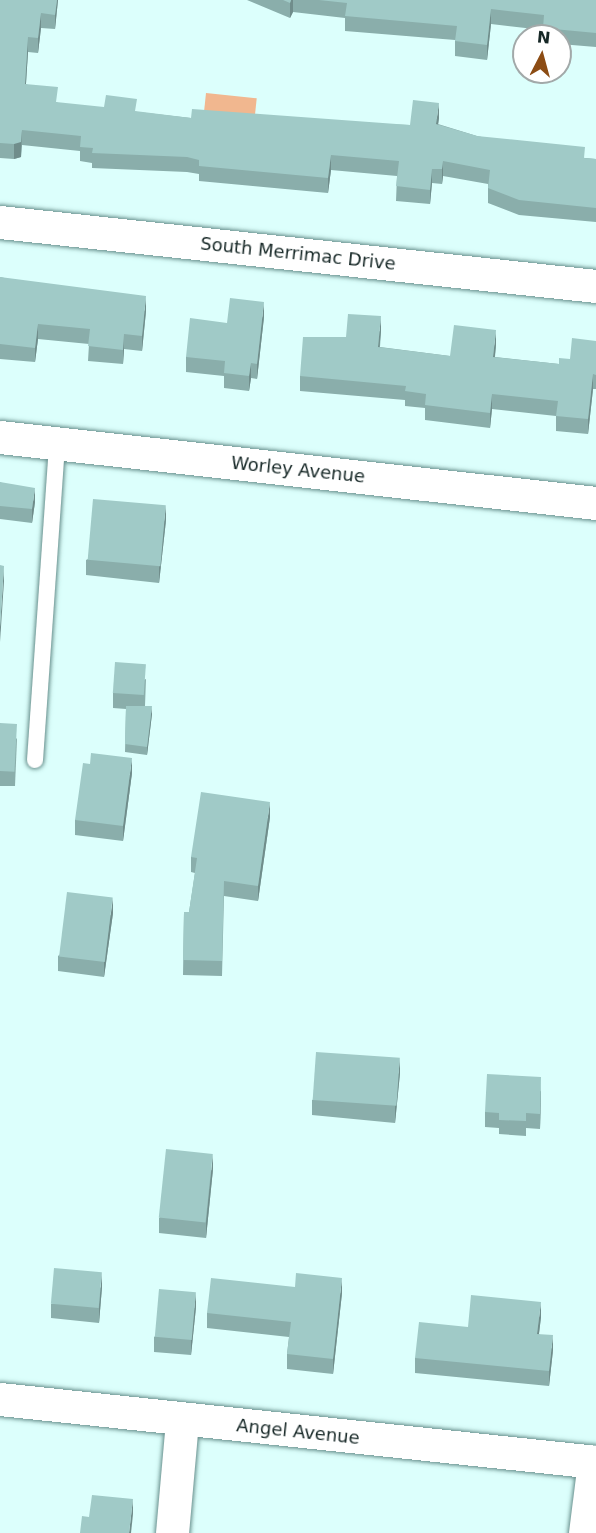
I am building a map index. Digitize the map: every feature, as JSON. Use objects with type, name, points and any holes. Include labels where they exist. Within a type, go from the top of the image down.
[{"type":"street","name":"South Merrimac Drive","points":[[0,222],[596,286]]},
{"type":"street","name":"Worley Avenue","points":[[0,437],[596,503]]},
{"type":"street","name":"Angel Avenue","points":[[0,1399],[595,1462]]},
{"type":"street","points":[[172,1533],[182,1420]]},
{"type":"street","points":[[585,1533],[595,1462]]},
{"type":"lane","points":[[35,760],[57,443]]},
{"type":"shaded area","points":[[206,93],[257,98],[255,116],[204,111]]},
{"type":"building","points":[[0,0],[57,0],[55,15],[41,13],[38,38],[28,37],[25,84],[58,87],[56,102],[104,107],[106,95],[137,99],[135,111],[191,118],[192,109],[410,125],[413,100],[439,103],[436,124],[477,136],[585,147],[584,158],[596,159],[596,208],[519,200],[488,188],[490,170],[443,161],[442,169],[432,169],[430,190],[396,186],[399,161],[331,155],[328,178],[199,166],[199,160],[187,157],[92,153],[93,148],[80,147],[81,136],[22,130],[21,142],[0,143]]},
{"type":"building","points":[[319,0],[596,0],[596,33],[572,31],[572,24],[543,24],[544,15],[491,9],[487,45],[455,41],[457,26],[345,16],[347,3]]},
{"type":"building","points":[[0,277],[146,296],[142,336],[124,334],[123,350],[88,346],[90,329],[38,324],[35,348],[0,344]]},
{"type":"building","points":[[230,298],[264,302],[257,364],[251,363],[249,376],[224,373],[225,361],[186,357],[190,318],[227,323]]},
{"type":"building","points":[[348,314],[381,316],[378,347],[450,356],[454,325],[496,330],[493,357],[559,364],[559,358],[570,359],[572,338],[596,341],[596,375],[593,374],[588,419],[556,416],[558,401],[492,394],[490,413],[425,405],[426,394],[405,391],[406,386],[300,376],[303,337],[346,337]]},
{"type":"building","points":[[0,482],[35,488],[32,509],[0,506]]},
{"type":"building","points":[[93,499],[166,505],[160,566],[88,560]]},
{"type":"building","points":[[0,565],[4,566],[0,627]]},
{"type":"building","points":[[115,662],[146,664],[144,695],[113,693]]},
{"type":"building","points":[[126,706],[152,706],[147,747],[125,744]]},
{"type":"building","points":[[0,723],[17,724],[14,772],[0,771]]},
{"type":"building","points":[[91,753],[132,758],[123,826],[75,820],[83,763],[90,764]]},
{"type":"building","points":[[201,792],[270,802],[258,886],[224,881],[222,961],[183,960],[184,912],[189,912],[197,858],[191,857]]},
{"type":"building","points":[[67,892],[113,898],[105,962],[59,957]]},
{"type":"building","points":[[316,1052],[400,1058],[396,1106],[313,1100]]},
{"type":"building","points":[[487,1074],[541,1077],[540,1114],[526,1113],[526,1121],[499,1120],[499,1113],[485,1112]]},
{"type":"building","points":[[166,1149],[213,1154],[206,1223],[159,1218]]},
{"type":"building","points":[[54,1268],[102,1272],[99,1308],[51,1304]]},
{"type":"building","points":[[296,1273],[342,1278],[333,1359],[287,1354],[291,1322],[207,1313],[211,1278],[295,1287]]},
{"type":"building","points":[[159,1289],[196,1292],[192,1340],[155,1337]]},
{"type":"building","points":[[471,1295],[541,1302],[537,1334],[553,1335],[549,1371],[415,1358],[419,1322],[468,1327]]},
{"type":"building","points":[[92,1495],[133,1499],[129,1533],[80,1533],[82,1516],[89,1517]]}]
